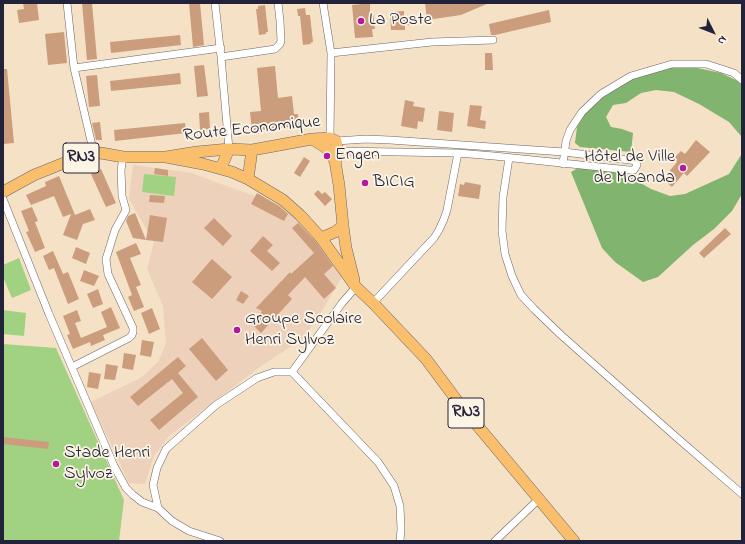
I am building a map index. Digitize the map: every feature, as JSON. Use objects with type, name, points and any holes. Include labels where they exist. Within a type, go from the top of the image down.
[{"type":"highway","points":[[312,140],[329,151],[335,148],[346,248],[356,287]]},
{"type":"highway","name":"Route Economique","points":[[3,192],[34,175],[64,163],[101,153],[123,157],[166,157],[229,149],[252,150],[312,140],[335,148]]},
{"type":"highway","points":[[221,168],[229,149]]},
{"type":"highway","points":[[248,179],[252,150]]},
{"type":"highway","name":"Route Economique","points":[[166,157],[221,168],[232,172],[248,179],[283,200],[300,215],[321,238],[356,287],[426,359],[461,406],[574,541]]},
{"type":"highway","points":[[321,238],[335,232],[343,226]]},
{"type":"street","points":[[67,3],[74,68],[94,154]]},
{"type":"street","points":[[216,3],[229,149]]},
{"type":"street","points":[[221,57],[275,49],[281,41],[278,3]]},
{"type":"street","points":[[324,3],[331,53],[335,148]]},
{"type":"street","points":[[331,53],[432,42],[493,40]]},
{"type":"street","points":[[74,68],[220,48]]},
{"type":"street","points":[[563,164],[566,141],[570,130],[582,112],[601,94],[630,76],[672,64],[706,64],[734,73],[742,80]]},
{"type":"street","points":[[366,139],[384,140],[564,152],[630,160],[635,162],[637,165],[634,170],[629,170],[458,153],[335,148],[366,139]]},
{"type":"street","points":[[373,303],[434,238],[439,230],[444,219],[458,153]]},
{"type":"street","points":[[72,367],[129,338],[132,336],[133,332],[133,328],[108,274],[106,259],[115,230],[126,210],[122,196],[121,170],[123,157]]},
{"type":"street","points":[[509,158],[503,197],[502,232],[505,254],[512,276],[521,295],[561,335],[742,494]]},
{"type":"street","points":[[3,199],[114,466],[126,488],[142,502],[158,508],[172,521],[189,531],[220,541]]},
{"type":"street","points":[[292,372],[342,303],[356,287]]},
{"type":"street","points":[[158,508],[154,485],[157,468],[166,449],[216,405],[257,378],[274,372],[292,372],[378,462],[394,486],[400,506],[400,541]]},
{"type":"street","points":[[495,541],[539,499]]},
{"type":"shaded area","name":"Groupe Scolaire Henri Sylvoz","points":[[133,165],[192,173],[300,212],[348,267],[317,319],[301,340],[261,366],[169,436],[154,456],[145,484],[129,483],[91,402],[142,377],[158,362],[166,343],[163,306],[147,269],[154,242],[129,199]]},
{"type":"green space","points":[[671,68],[697,68],[721,73],[742,83],[742,194],[732,211],[714,229],[693,245],[658,277],[643,282],[615,262],[602,248],[571,172],[578,168],[620,173],[651,189],[670,196],[685,194],[729,174],[741,155],[741,136],[729,122],[699,104],[674,92],[656,90],[641,93],[626,103],[613,105],[606,117],[611,127],[633,133],[631,152],[580,147],[575,143],[577,127],[585,113],[594,102],[620,84],[641,76]]},
{"type":"green space","points":[[144,174],[176,177],[174,196],[142,192]]},
{"type":"green space","points":[[19,258],[31,290],[12,298],[3,277],[3,265]]},
{"type":"green space","points":[[3,310],[26,313],[24,336],[3,334]]},
{"type":"green space","name":"Stade Henri Sylvoz","points":[[3,344],[56,348],[124,500],[119,541],[3,541]]},
{"type":"building","points":[[23,3],[37,3],[39,20],[19,23],[17,10],[24,9]]},
{"type":"building","points":[[82,3],[92,3],[97,59],[87,60]]},
{"type":"building","points":[[189,3],[200,3],[204,45],[193,47]]},
{"type":"building","points":[[370,3],[370,12],[373,12],[375,29],[372,29],[373,37],[355,38],[352,5]]},
{"type":"building","points":[[425,3],[489,3],[461,15],[427,20]]},
{"type":"building","points":[[265,5],[268,32],[266,32],[266,34],[259,35],[256,9],[258,9],[258,6]]},
{"type":"building","points":[[305,8],[306,15],[310,15],[313,42],[310,43],[311,44],[303,45],[300,16],[298,16],[297,9]]},
{"type":"building","points":[[549,10],[551,22],[491,35],[489,24]]},
{"type":"building","points":[[404,11],[404,18],[409,18],[409,25],[405,25],[405,30],[391,30],[390,12]]},
{"type":"building","points":[[64,32],[67,63],[48,65],[45,34]]},
{"type":"building","points":[[180,35],[181,45],[111,53],[110,42]]},
{"type":"building","points":[[485,53],[492,53],[493,70],[485,70]]},
{"type":"building","points":[[204,65],[208,96],[197,97],[194,66]]},
{"type":"building","points":[[275,66],[278,98],[292,96],[294,114],[298,114],[299,126],[252,131],[250,112],[261,111],[257,68]]},
{"type":"building","points":[[3,69],[7,69],[14,143],[3,144]]},
{"type":"building","points":[[180,73],[181,84],[111,91],[110,81]]},
{"type":"building","points":[[97,75],[100,106],[89,107],[86,76]]},
{"type":"building","points":[[405,100],[414,102],[413,106],[425,108],[423,122],[418,121],[417,129],[401,126]]},
{"type":"building","points":[[470,105],[482,106],[480,120],[486,121],[485,129],[467,126]]},
{"type":"building","points":[[439,111],[454,113],[452,132],[437,130]]},
{"type":"building","points":[[209,112],[210,129],[200,130],[199,113]]},
{"type":"building","points":[[100,122],[102,140],[96,140],[92,123]]},
{"type":"building","points":[[185,123],[186,133],[115,141],[114,130]]},
{"type":"building","name":"Hôtel de Ville de Moanda","points":[[696,140],[710,152],[687,176],[684,173],[672,187],[663,179],[677,162],[673,159],[681,151],[685,154]]},
{"type":"building","points":[[304,157],[310,161],[300,177],[294,173]]},
{"type":"building","points":[[155,168],[168,170],[168,176],[154,174]]},
{"type":"building","points":[[101,169],[116,203],[106,207],[91,174]]},
{"type":"building","points":[[59,176],[75,215],[90,209],[95,220],[83,224],[77,240],[63,235],[71,214],[63,217],[54,196],[31,205],[26,195],[46,186],[45,182]]},
{"type":"building","points":[[465,182],[481,185],[479,199],[458,196],[460,184],[464,185]]},
{"type":"building","points":[[318,190],[322,194],[325,192],[332,199],[325,206],[314,194]]},
{"type":"building","points":[[257,193],[279,206],[288,214],[284,221],[251,204]]},
{"type":"building","points":[[150,195],[165,196],[164,203],[149,202]]},
{"type":"building","points":[[32,207],[38,221],[35,222],[45,248],[35,252],[26,232],[29,231],[21,211]]},
{"type":"building","points":[[135,213],[146,240],[133,238],[126,221],[128,216]]},
{"type":"building","points":[[150,215],[167,218],[163,242],[146,240]]},
{"type":"building","points":[[214,218],[232,236],[223,246],[204,228]]},
{"type":"building","points":[[298,223],[316,242],[333,266],[324,274],[336,288],[324,299],[305,277],[288,295],[292,299],[261,333],[251,323],[262,311],[256,308],[290,272],[291,274],[314,253],[292,228]]},
{"type":"building","points":[[725,228],[731,234],[704,258],[699,253]]},
{"type":"building","points":[[263,236],[273,245],[267,251],[280,263],[272,271],[250,251]]},
{"type":"building","points":[[136,243],[141,254],[130,258],[141,285],[136,287],[144,307],[134,311],[128,297],[132,295],[116,252]]},
{"type":"building","points":[[76,247],[90,253],[86,264],[72,258]]},
{"type":"building","points":[[53,251],[63,274],[68,272],[79,299],[68,304],[54,268],[49,270],[43,256]]},
{"type":"building","points":[[212,259],[232,277],[212,299],[192,282]]},
{"type":"building","points":[[84,270],[99,276],[94,286],[80,281]]},
{"type":"building","points":[[98,289],[103,304],[93,308],[87,294]]},
{"type":"building","points":[[241,291],[249,296],[243,304],[236,300]]},
{"type":"building","points":[[111,307],[120,328],[103,335],[105,340],[91,346],[90,342],[73,349],[67,335],[70,334],[63,316],[77,310],[81,321],[75,323],[81,338],[107,327],[101,312]]},
{"type":"building","points":[[152,308],[160,329],[149,334],[141,313]]},
{"type":"building","points":[[202,338],[228,370],[216,381],[189,349]]},
{"type":"building","points":[[142,340],[154,342],[151,357],[140,355]]},
{"type":"building","points":[[124,353],[136,355],[133,370],[122,368]]},
{"type":"building","points":[[178,357],[186,366],[178,373],[198,397],[159,430],[150,420],[183,393],[172,379],[138,406],[130,397]]},
{"type":"building","points":[[106,364],[118,366],[115,380],[104,379]]},
{"type":"building","points":[[89,372],[101,374],[98,389],[87,387]]},
{"type":"building","points":[[3,437],[49,442],[48,449],[3,444]]},
{"type":"place","name":"La Poste","points":[[361,21]]},
{"type":"place","name":"Engen","points":[[327,156]]},
{"type":"place","name":"Hôtel de Ville de Moanda","points":[[683,168]]},
{"type":"place","name":"BICIG","points":[[365,183]]},
{"type":"place","name":"Groupe Scolaire Henri Sylvoz","points":[[237,330]]},
{"type":"place","name":"Stade Henri Sylvoz","points":[[56,464]]}]
